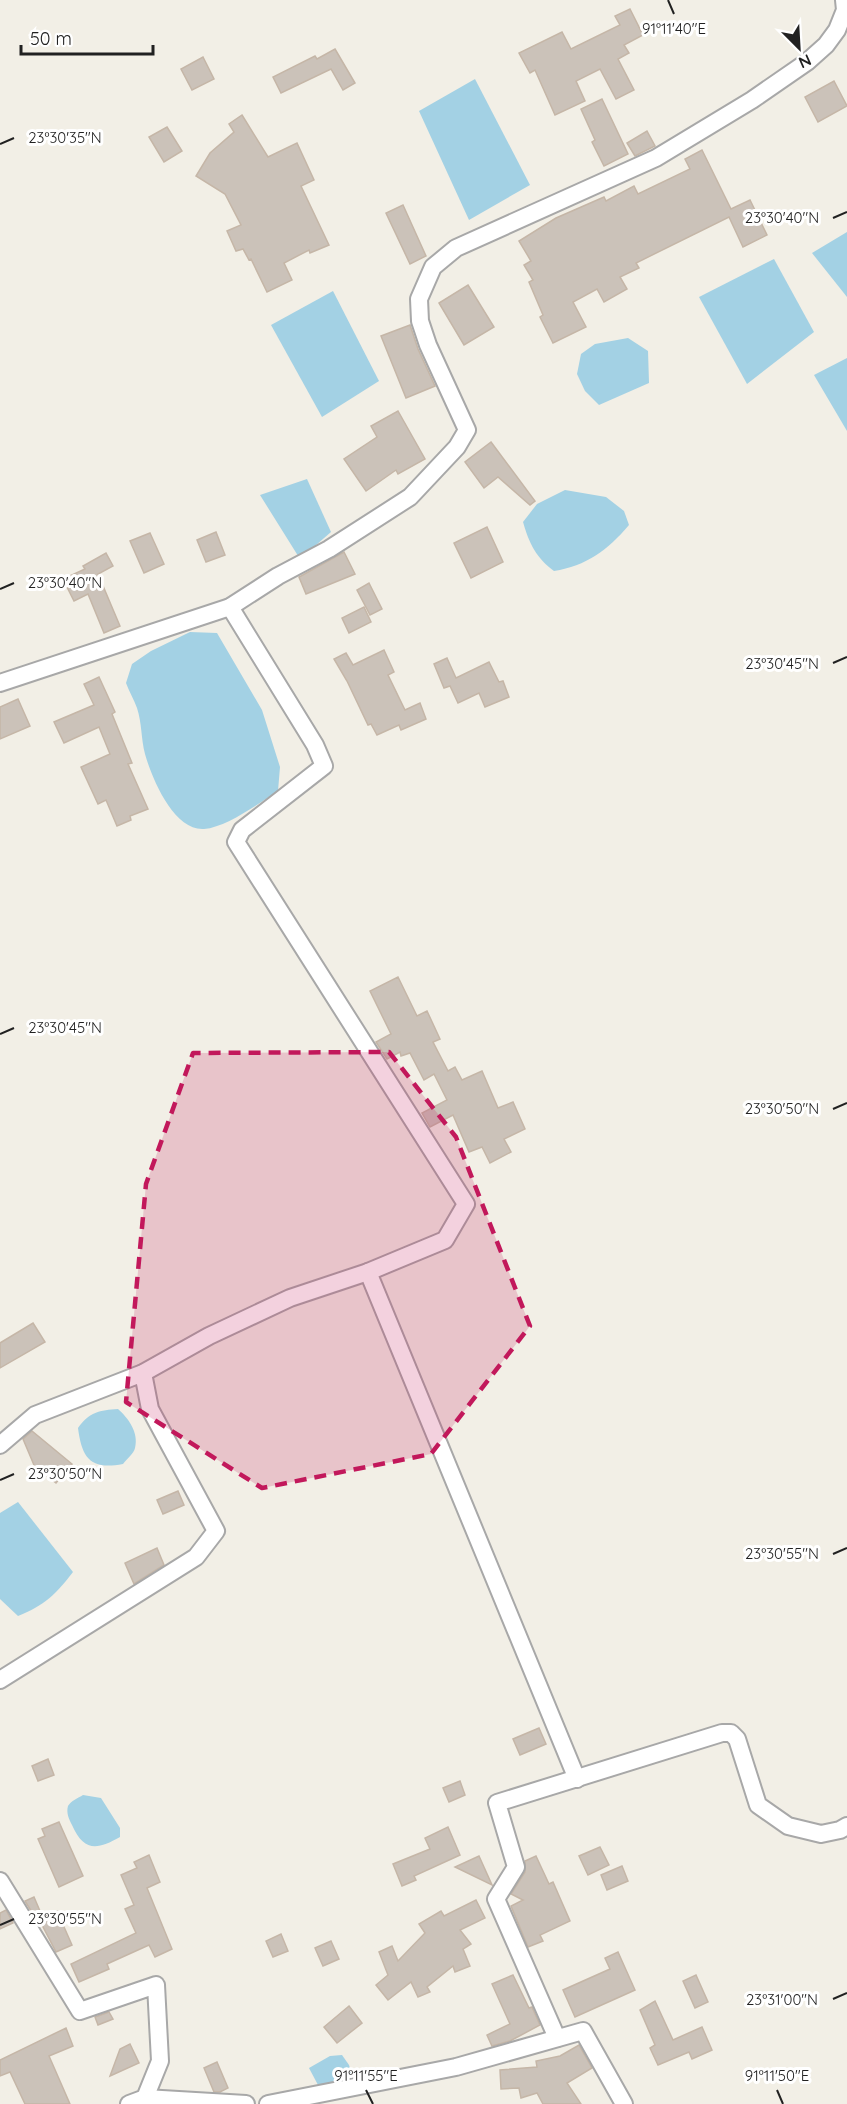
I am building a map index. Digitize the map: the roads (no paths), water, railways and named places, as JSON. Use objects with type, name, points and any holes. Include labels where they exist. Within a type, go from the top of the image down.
[{"type":"street","points":[[0,683],[230,607],[278,576],[329,549],[410,497],[457,447],[467,430],[428,345],[420,321],[419,299],[433,267],[456,249],[656,158],[752,100],[807,62],[826,45],[837,30],[845,10],[844,0]]},
{"type":"street","points":[[0,1445],[35,1415],[143,1372],[209,1336],[290,1298],[368,1272],[444,1240],[466,1204],[236,842],[242,830],[324,766],[315,745],[230,607]]},
{"type":"street","points":[[368,1272],[577,1779]]},
{"type":"street","points":[[0,1680],[196,1557],[216,1531],[150,1409],[143,1372]]},
{"type":"street","points":[[557,2038],[496,1899],[516,1868],[497,1803],[722,1733],[731,1733],[737,1739],[758,1805],[788,1826],[820,1834],[840,1830],[847,1826]]},
{"type":"street","points":[[0,1881],[80,2011],[156,1985],[160,2061],[145,2098]]},
{"type":"street","points":[[268,2104],[456,2067],[583,2031],[624,2104]]},
{"type":"street","points":[[129,2104],[145,2098],[246,2104]]},
{"type":"water","points":[[475,79],[530,185],[469,220],[419,111]]},
{"type":"water","points":[[847,232],[847,297],[812,253]]},
{"type":"water","points":[[774,259],[814,332],[747,384],[699,297]]},
{"type":"water","points":[[333,291],[379,381],[322,417],[271,325]]},
{"type":"water","points":[[628,338],[648,351],[649,383],[599,405],[585,391],[577,374],[581,354],[595,344]]},
{"type":"water","points":[[847,358],[847,431],[814,375]]},
{"type":"water","points":[[307,479],[331,532],[300,559],[260,495]]},
{"type":"water","points":[[565,490],[606,497],[624,511],[629,525],[596,556],[566,569],[554,571],[534,550],[523,522],[537,504]]},
{"type":"water","points":[[190,632],[217,633],[262,710],[280,767],[278,791],[233,819],[204,829],[183,822],[166,802],[159,789],[145,754],[137,708],[126,683],[132,664],[151,651]]},
{"type":"water","points":[[118,1409],[129,1421],[134,1431],[136,1442],[134,1450],[123,1464],[96,1463],[90,1460],[82,1448],[78,1428],[86,1418],[95,1413]]},
{"type":"water","points":[[18,1502],[73,1572],[49,1598],[18,1616],[0,1599],[0,1513]]},
{"type":"water","points":[[83,1795],[101,1798],[120,1828],[120,1837],[98,1846],[86,1844],[81,1840],[67,1811],[69,1804]]},
{"type":"water","points":[[342,2055],[352,2075],[325,2087],[318,2085],[309,2068],[330,2056]]}]
